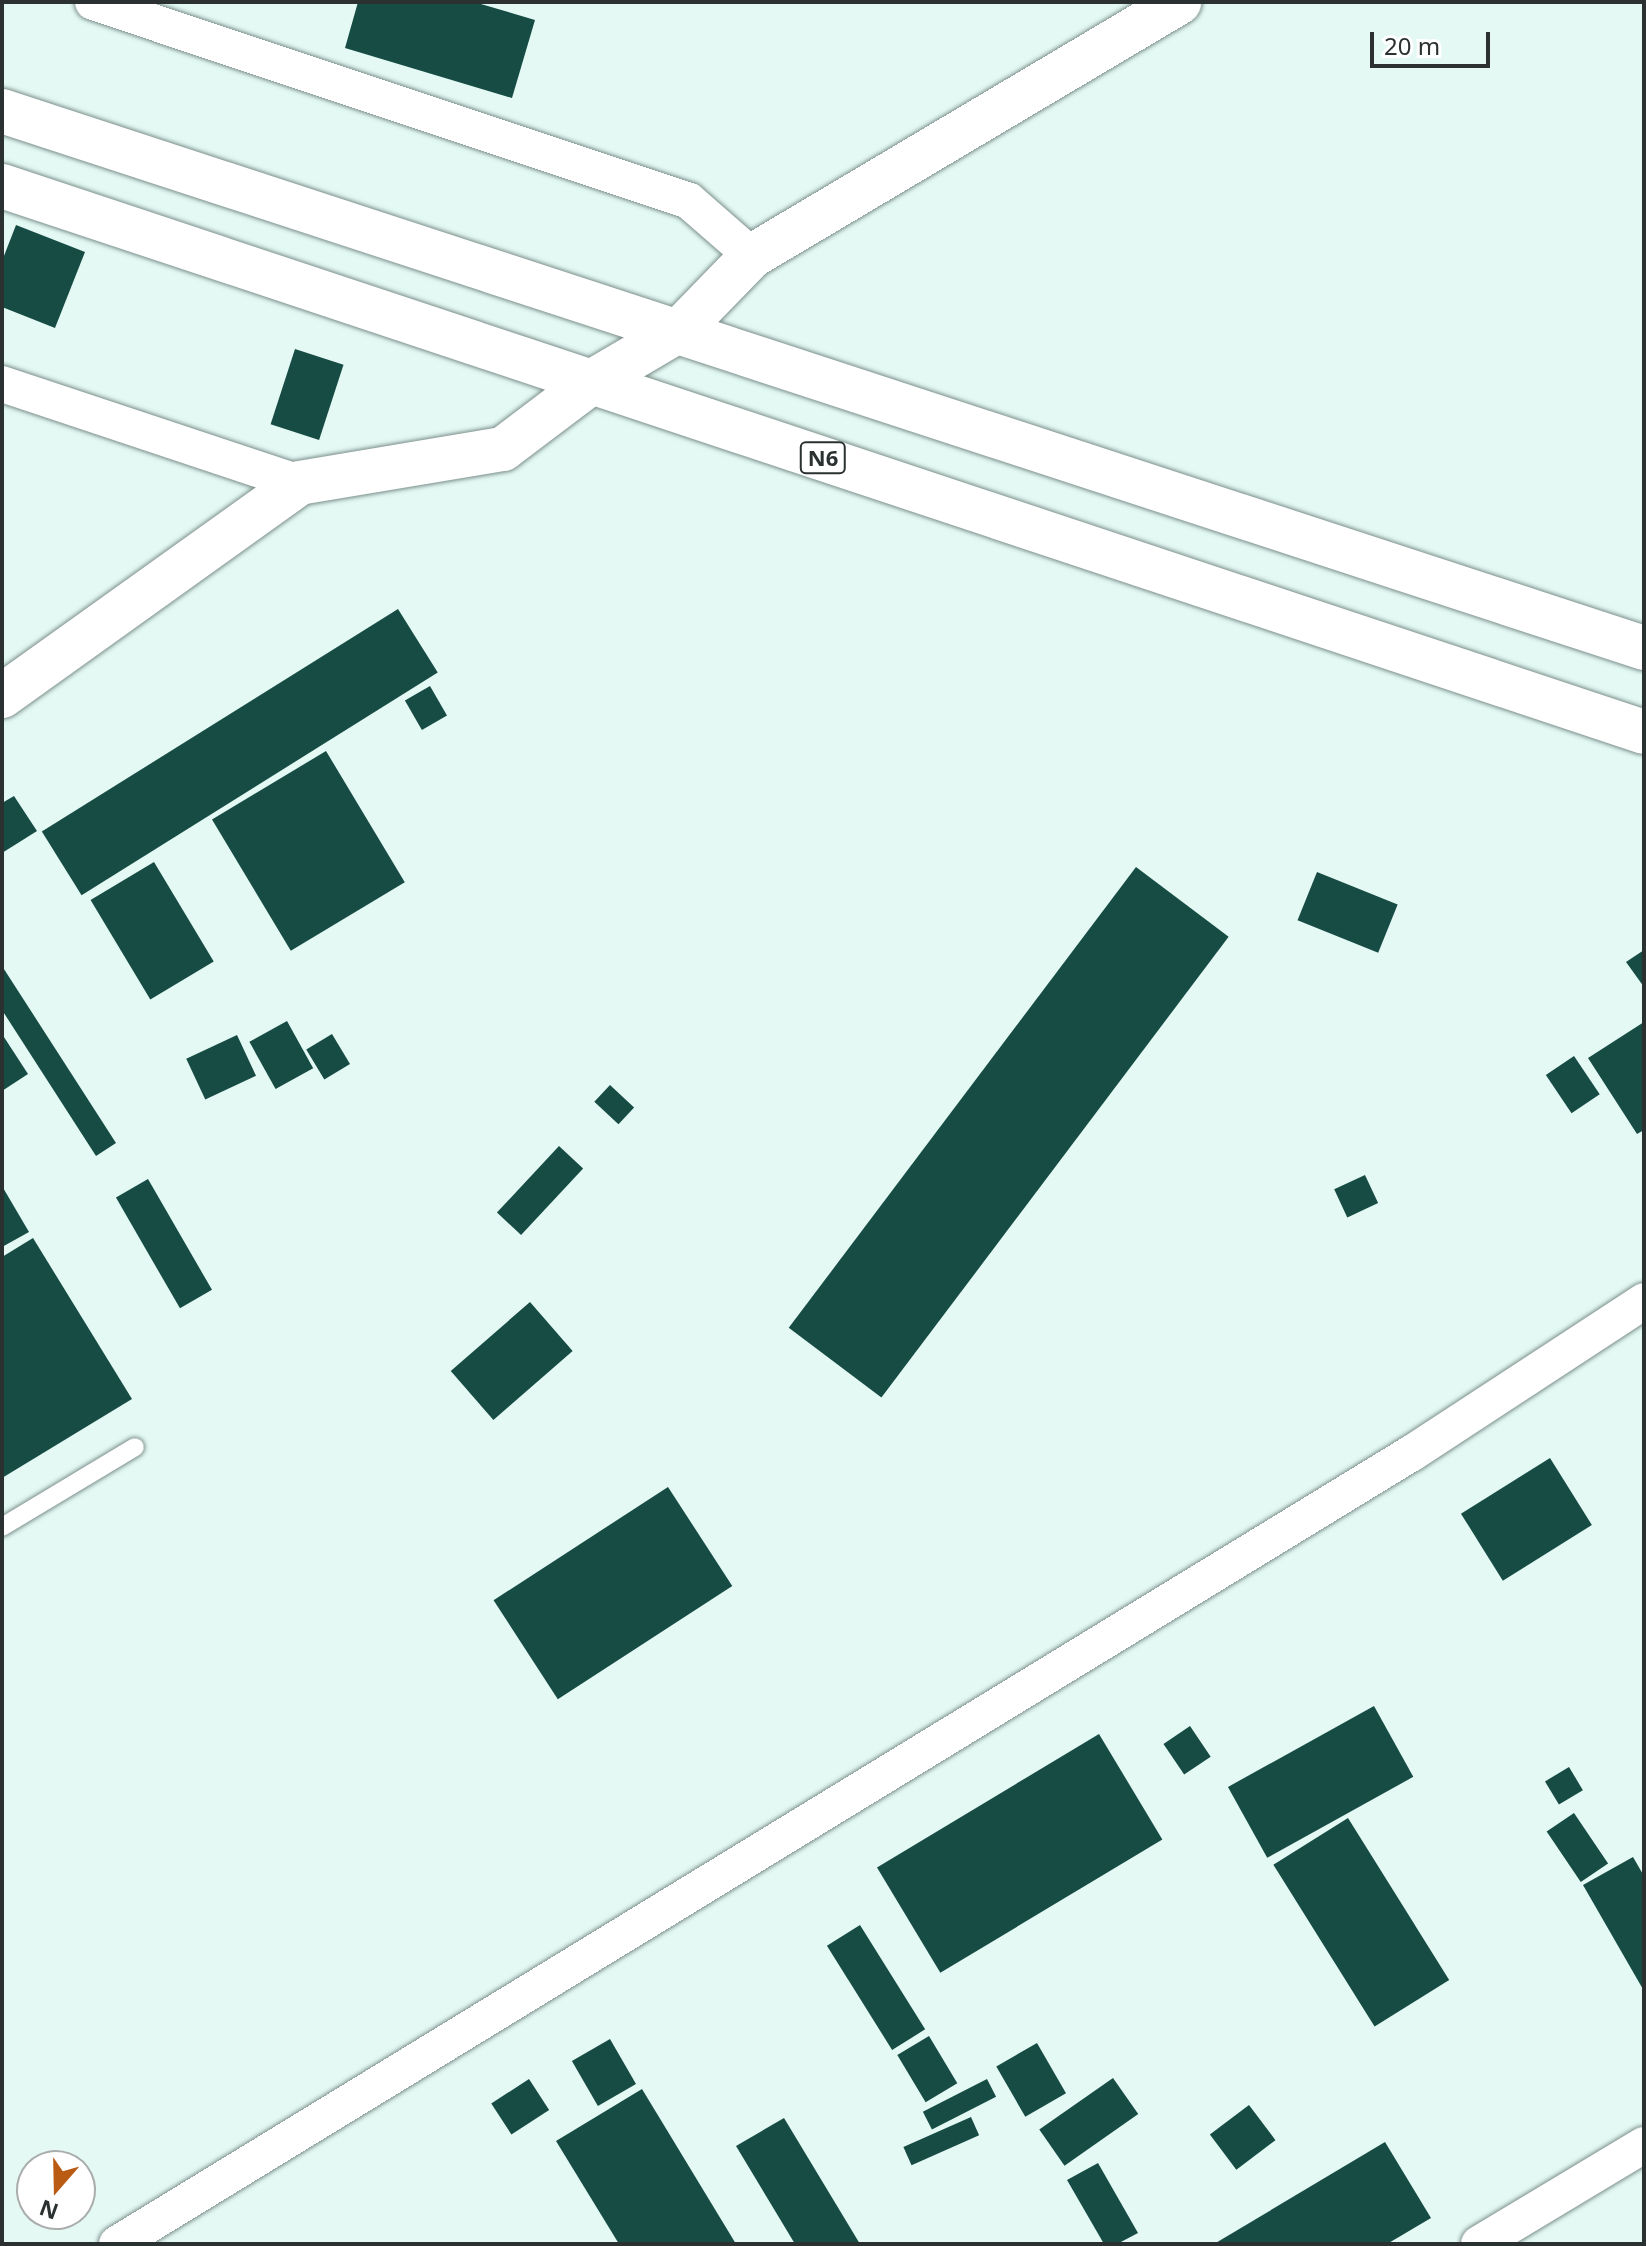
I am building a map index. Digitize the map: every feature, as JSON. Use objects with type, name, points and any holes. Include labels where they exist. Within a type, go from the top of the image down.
[{"type":"main road","points":[[2,696],[299,483],[503,449],[593,381],[680,330],[752,256],[1179,2]]},
{"type":"main road","points":[[2,111],[680,330],[1644,648]]},
{"type":"main road","name":"N6","points":[[2,186],[1644,732]]},
{"type":"street","points":[[93,2],[135,8],[689,201],[752,256]]},
{"type":"street","points":[[2,384],[299,483]]},
{"type":"street","points":[[117,2244],[1412,1453],[1644,1301]]},
{"type":"street","points":[[1479,2244],[1644,2145]]},
{"type":"lane","points":[[2,1527],[135,1447]]},
{"type":"building","points":[[358,2],[474,2],[535,20],[512,98],[345,48]]},
{"type":"building","points":[[16,225],[85,252],[55,328],[2,307],[2,261]]},
{"type":"building","points":[[295,349],[344,365],[319,440],[271,424]]},
{"type":"building","points":[[398,609],[438,673],[82,895],[42,832]]},
{"type":"building","points":[[430,686],[447,715],[422,730],[405,700]]},
{"type":"building","points":[[326,751],[405,882],[291,951],[212,820]]},
{"type":"building","points":[[14,796],[37,831],[2,853],[2,803]]},
{"type":"building","points":[[154,862],[214,961],[150,1000],[91,900]]},
{"type":"building","points":[[1136,867],[1229,937],[881,1398],[789,1328]]},
{"type":"building","points":[[1317,872],[1398,905],[1378,953],[1298,920]]},
{"type":"building","points":[[1644,950],[1644,987],[1626,962]]},
{"type":"building","points":[[2,966],[116,1143],[96,1156],[2,1010]]},
{"type":"building","points":[[287,1021],[313,1068],[276,1089],[249,1042]]},
{"type":"building","points":[[1644,1022],[1644,1130],[1637,1134],[1588,1058]]},
{"type":"building","points":[[2,1034],[28,1074],[2,1091]]},
{"type":"building","points":[[332,1034],[350,1064],[324,1079],[306,1049]]},
{"type":"building","points":[[237,1035],[256,1076],[205,1099],[186,1059]]},
{"type":"building","points":[[1574,1056],[1600,1094],[1572,1113],[1546,1075]]},
{"type":"building","points":[[610,1085],[634,1108],[618,1124],[594,1102]]},
{"type":"building","points":[[559,1146],[583,1169],[521,1235],[497,1213]]},
{"type":"building","points":[[1365,1175],[1378,1203],[1347,1217],[1334,1189]]},
{"type":"building","points":[[148,1179],[212,1290],[180,1308],[116,1198]]},
{"type":"building","points":[[2,1186],[29,1232],[2,1247]]},
{"type":"building","points":[[33,1238],[132,1399],[2,1478],[2,1257]]},
{"type":"building","points":[[530,1302],[573,1351],[493,1420],[451,1371]]},
{"type":"building","points":[[1550,1458],[1592,1525],[1503,1581],[1461,1514]]},
{"type":"building","points":[[668,1487],[732,1586],[558,1699],[494,1600]]},
{"type":"building","points":[[1374,1706],[1413,1777],[1267,1858],[1228,1787]]},
{"type":"building","points":[[1190,1726],[1211,1757],[1184,1775],[1163,1744]]},
{"type":"building","points":[[1099,1734],[1162,1839],[940,1973],[877,1867]]},
{"type":"building","points":[[1569,1767],[1583,1790],[1559,1805],[1545,1781]]},
{"type":"building","points":[[1574,1813],[1608,1864],[1581,1882],[1547,1831]]},
{"type":"building","points":[[1348,1818],[1449,1980],[1375,2027],[1273,1865]]},
{"type":"building","points":[[1633,1857],[1644,1876],[1644,1991],[1583,1885]]},
{"type":"building","points":[[860,1925],[925,2029],[892,2050],[827,1946]]},
{"type":"building","points":[[929,2036],[957,2083],[926,2102],[897,2055]]},
{"type":"building","points":[[610,2039],[636,2084],[598,2106],[572,2061]]},
{"type":"building","points":[[1037,2043],[1066,2093],[1025,2117],[996,2066]]},
{"type":"building","points":[[1113,2078],[1138,2114],[1065,2166],[1039,2130]]},
{"type":"building","points":[[529,2079],[549,2110],[511,2135],[491,2104]]},
{"type":"building","points":[[987,2079],[996,2097],[932,2130],[923,2112]]},
{"type":"building","points":[[642,2089],[736,2244],[619,2244],[556,2141]]},
{"type":"building","points":[[1249,2105],[1275,2140],[1236,2170],[1210,2134]]},
{"type":"building","points":[[971,2117],[979,2135],[912,2165],[903,2147]]},
{"type":"building","points":[[784,2118],[860,2244],[795,2244],[736,2146]]},
{"type":"building","points":[[1385,2142],[1431,2218],[1387,2244],[1214,2244]]},
{"type":"building","points":[[1098,2163],[1138,2233],[1117,2244],[1104,2244],[1067,2180]]}]
